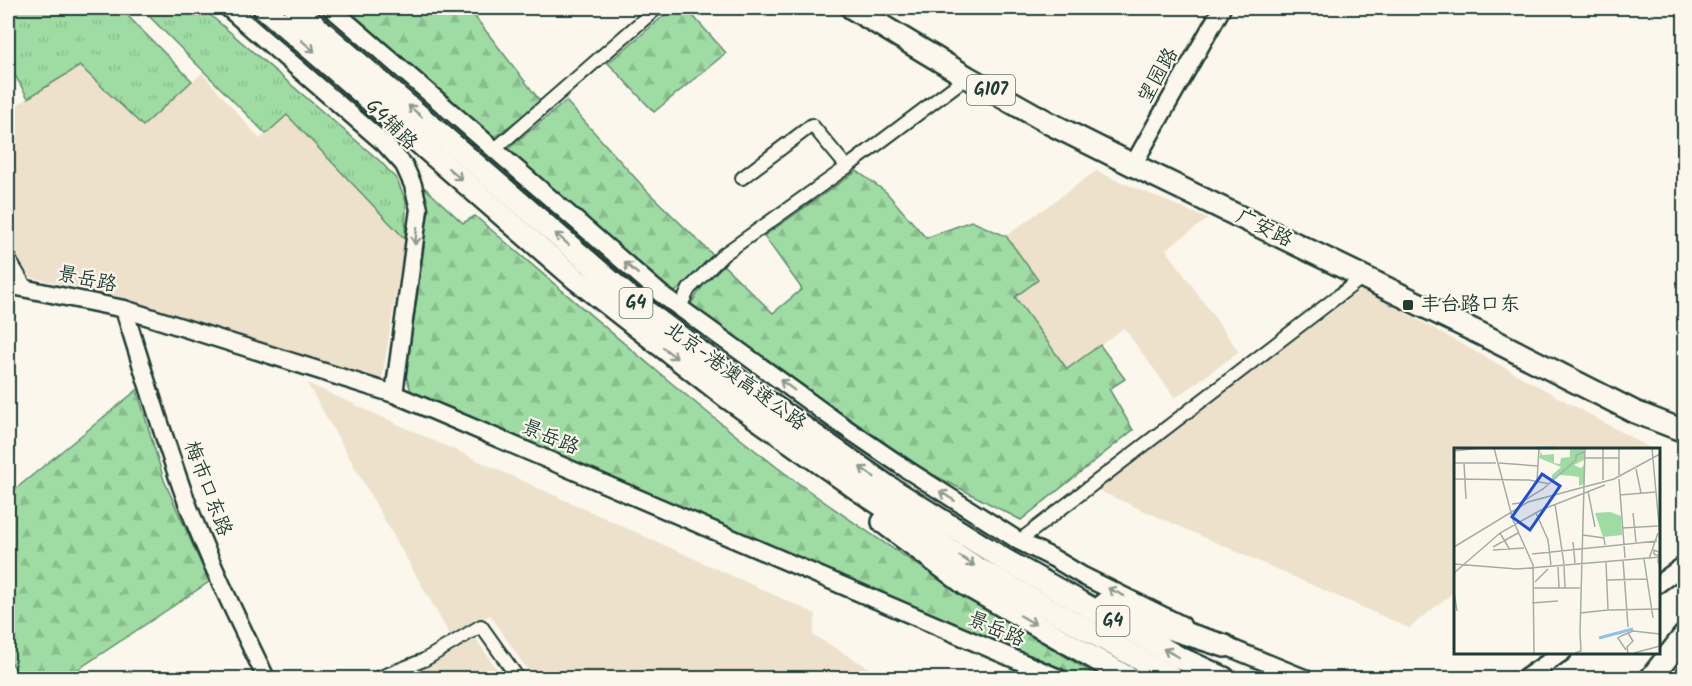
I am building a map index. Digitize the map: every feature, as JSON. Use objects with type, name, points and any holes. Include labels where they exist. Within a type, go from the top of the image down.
[{"type":"highway","name":"北京-港澳高速公路","points":[[264,8],[576,279],[728,398],[856,489],[977,568],[1173,678]]},
{"type":"highway","name":"北京-港澳高速公路","points":[[295,8],[644,310],[763,399],[890,488],[1005,560],[1178,657],[1224,678]]},
{"type":"highway","name":"广安路","points":[[852,8],[1049,123],[1483,335],[1635,412],[1684,432]]},
{"type":"highway","points":[[728,398],[885,523],[969,586],[1130,678]]},
{"type":"highway","points":[[1005,560],[1149,622],[1225,646]]},
{"type":"highway","points":[[1651,678],[1684,636]]},
{"type":"street","name":"G4辅路","points":[[228,8],[385,144],[404,165],[413,185],[419,208],[394,394]]},
{"type":"street","points":[[331,8],[652,286],[840,424],[1020,541],[1083,576],[1225,646],[1304,678]]},
{"type":"street","points":[[495,149],[657,8]]},
{"type":"street","name":"望园路","points":[[1133,165],[1222,8]]},
{"type":"street","points":[[680,307],[689,289],[724,254],[847,167],[967,77]]},
{"type":"street","points":[[742,178],[812,126],[847,167]]},
{"type":"street","points":[[8,257],[27,289]]},
{"type":"street","points":[[1020,541],[1363,277]]},
{"type":"street","name":"景岳路","points":[[8,285],[124,309],[394,394],[1059,678]]},
{"type":"street","name":"梅市口东路","points":[[124,309],[187,501],[233,610],[266,678]]},
{"type":"street","points":[[1659,583],[1684,565]]},
{"type":"street","points":[[378,678],[424,660],[481,626],[518,678]]},
{"type":"street","points":[[1525,678],[1560,653]]},
{"type":"shaded area","points":[[79,66],[143,126],[202,73],[260,139],[287,115],[405,239],[382,378],[367,378],[127,299],[8,272],[8,111]]},
{"type":"shaded area","points":[[1096,171],[1208,219],[1166,249],[1239,352],[1175,398],[1124,328],[1067,369],[1015,296],[1006,236]]},
{"type":"shaded area","points":[[1362,289],[1650,448],[1454,448],[1454,592],[1409,628],[1095,489]]},
{"type":"shaded area","points":[[307,383],[816,614],[813,635],[886,678],[533,678],[490,615],[451,637]]},
{"type":"shaded area","points":[[476,639],[503,678],[403,678],[422,670]]},
{"type":"green space","points":[[8,8],[120,8],[192,81],[143,126],[80,66],[28,98],[8,63]]},
{"type":"green space","points":[[141,8],[202,8],[381,162],[397,180],[406,201],[405,239],[287,115],[266,134]]},
{"type":"green space","points":[[342,8],[468,8],[541,102],[492,139]]},
{"type":"green space","points":[[673,8],[686,8],[726,53],[654,112],[608,63]]},
{"type":"green space","points":[[566,101],[647,191],[715,257],[674,293],[507,150]]},
{"type":"green space","points":[[857,171],[886,192],[926,238],[971,221],[1006,236],[1038,280],[1015,297],[1067,369],[1100,345],[1125,379],[1109,389],[1133,430],[1021,520],[932,474],[850,421],[690,305],[719,261],[773,313],[802,289],[764,236]]},
{"type":"green space","points":[[425,188],[463,223],[475,216],[700,407],[778,468],[856,524],[936,577],[1100,678],[1084,678],[412,394],[406,376],[424,247]]},
{"type":"green space","points":[[137,390],[164,480],[209,582],[65,678],[21,678],[8,657],[8,495]]},
{"type":"place","name":"丰台路口东","points":[[1408,305]]}]
